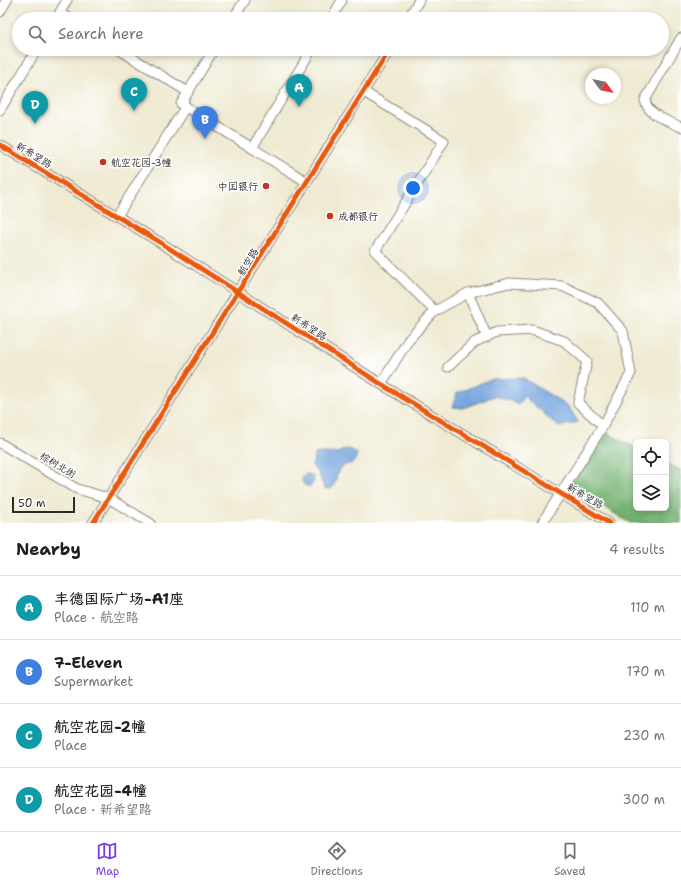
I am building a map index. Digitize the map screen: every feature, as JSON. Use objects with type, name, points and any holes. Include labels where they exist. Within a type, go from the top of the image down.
[{"type":"street","points":[[0,12],[7,0]]},
{"type":"street","points":[[60,12],[67,0]]},
{"type":"street","points":[[237,12],[245,0]]},
{"type":"street","points":[[335,12],[342,0]]},
{"type":"street","points":[[412,12],[419,0]]},
{"type":"street","points":[[681,38],[645,100],[646,106],[650,111],[681,128]]},
{"type":"street","points":[[0,110],[33,56]]},
{"type":"street","points":[[129,56],[188,92]]},
{"type":"street","points":[[210,56],[181,104],[307,182]]},
{"type":"street","points":[[252,148],[308,56]]},
{"type":"street","name":"航空路","points":[[93,523],[386,56]]},
{"type":"street","points":[[364,92],[444,141],[375,251],[435,311]]},
{"type":"street","points":[[117,216],[186,106]]},
{"type":"street","name":"新希望路","points":[[0,145],[239,292],[381,384],[609,523]]},
{"type":"street","points":[[381,384],[409,339],[435,311],[468,293],[509,282],[562,286],[598,303],[623,331],[631,373],[603,426],[542,523]]},
{"type":"street","points":[[468,293],[487,337]]},
{"type":"street","points":[[448,367],[475,342],[497,332],[532,330],[564,341],[587,361],[578,403],[603,426]]},
{"type":"street","name":"棕树北街","points":[[0,443],[76,489],[108,498],[150,523]]},
{"type":"green space","points":[[607,433],[633,446],[633,511],[669,511],[669,464],[681,470],[681,523],[630,523],[569,486]]},
{"type":"water","points":[[523,378],[568,406],[578,422],[559,427],[524,396],[519,404],[495,396],[463,408],[452,407],[457,393],[491,379]]},
{"type":"water","points":[[346,449],[352,450],[357,454],[356,458],[352,463],[341,468],[331,489],[324,488],[319,474],[312,466],[315,454],[337,453]]},
{"type":"water","points":[[306,474],[310,474],[314,480],[310,486],[306,486],[302,482],[302,478]]},
{"type":"cycle path","points":[[93,523],[386,56]]},
{"type":"cycle path","points":[[0,145],[161,243],[381,384],[609,523]]},
{"type":"place","name":"丰德国际广场-A1座","points":[[299,107]]},
{"type":"place","name":"航空花园-2幢","points":[[134,111]]},
{"type":"place","name":"航空花园-4幢","points":[[35,124]]},
{"type":"place","name":"7-Eleven","points":[[205,139]]},
{"type":"place","name":"航空花园-3幢","points":[[103,162]]},
{"type":"place","name":"中国银行","points":[[266,186]]},
{"type":"place","name":"成都银行","points":[[330,216]]}]
